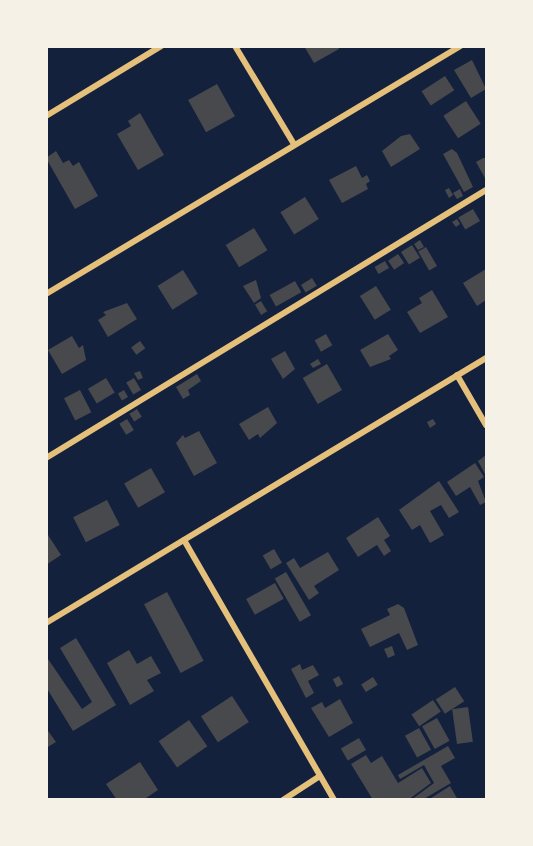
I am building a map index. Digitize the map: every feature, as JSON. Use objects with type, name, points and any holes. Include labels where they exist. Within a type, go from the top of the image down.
[{"type":"street","points":[[46,116],[160,46]]},
{"type":"street","points":[[235,46],[294,144]]},
{"type":"street","points":[[46,294],[460,46]]},
{"type":"street","points":[[46,458],[486,190]]},
{"type":"street","points":[[46,622],[486,358]]},
{"type":"street","points":[[457,375],[486,425]]},
{"type":"street","points":[[184,540],[334,800]]},
{"type":"street","points":[[283,800],[320,776]]},
{"type":"building","points":[[304,46],[338,46],[339,49],[314,63]]},
{"type":"building","points":[[472,60],[486,89],[471,98],[454,70]]},
{"type":"building","points":[[445,76],[454,90],[431,106],[422,91]]},
{"type":"building","points":[[217,84],[235,116],[206,132],[188,100]]},
{"type":"building","points":[[466,101],[481,124],[458,138],[443,116]]},
{"type":"building","points":[[140,113],[164,155],[138,170],[117,134],[131,126],[128,121]]},
{"type":"building","points":[[410,134],[420,149],[391,167],[382,151],[401,136]]},
{"type":"building","points":[[452,149],[457,153],[473,187],[464,192],[443,154]]},
{"type":"building","points":[[56,151],[63,163],[69,160],[73,166],[79,162],[98,196],[75,209],[46,158]]},
{"type":"building","points":[[486,158],[485,178],[476,162]]},
{"type":"building","points":[[356,166],[362,178],[367,175],[370,181],[366,184],[368,189],[342,203],[329,180]]},
{"type":"building","points":[[449,188],[453,195],[449,198],[445,190]]},
{"type":"building","points":[[460,189],[463,196],[457,199],[453,193]]},
{"type":"building","points":[[305,197],[319,219],[294,234],[280,212]]},
{"type":"building","points":[[473,209],[480,221],[465,230],[458,218]]},
{"type":"building","points":[[457,219],[460,224],[456,227],[452,222]]},
{"type":"building","points":[[254,228],[267,250],[239,267],[226,245]]},
{"type":"building","points":[[420,240],[424,247],[418,250],[414,244]]},
{"type":"building","points":[[412,245],[420,258],[409,265],[401,252]]},
{"type":"building","points":[[426,247],[437,266],[429,271],[418,252]]},
{"type":"building","points":[[398,254],[404,263],[394,270],[388,261]]},
{"type":"building","points":[[385,261],[389,268],[379,274],[375,267]]},
{"type":"building","points":[[486,269],[486,300],[477,306],[463,283]]},
{"type":"building","points":[[183,270],[198,294],[172,310],[158,286]]},
{"type":"building","points":[[312,278],[317,286],[306,293],[301,285]]},
{"type":"building","points":[[256,280],[261,298],[254,303],[243,286]]},
{"type":"building","points":[[295,281],[301,292],[276,306],[270,295]]},
{"type":"building","points":[[376,286],[391,310],[375,320],[360,296]]},
{"type":"building","points":[[432,290],[448,317],[420,333],[407,312],[422,303],[419,298]]},
{"type":"building","points":[[261,301],[267,311],[261,315],[255,305]]},
{"type":"building","points":[[127,303],[137,319],[108,337],[98,320],[106,315],[103,312]]},
{"type":"building","points":[[326,334],[332,345],[321,352],[315,340]]},
{"type":"building","points":[[388,334],[398,350],[389,356],[391,359],[370,367],[360,350]]},
{"type":"building","points":[[72,336],[79,348],[83,345],[86,360],[62,374],[48,350]]},
{"type":"building","points":[[140,341],[145,348],[136,355],[131,347]]},
{"type":"building","points":[[285,351],[295,369],[283,379],[271,359]]},
{"type":"building","points":[[318,359],[321,364],[313,368],[310,364]]},
{"type":"building","points":[[327,364],[342,390],[318,404],[303,378]]},
{"type":"building","points":[[140,371],[143,378],[138,380],[134,373]]},
{"type":"building","points":[[197,374],[201,381],[188,390],[190,395],[183,399],[176,387]]},
{"type":"building","points":[[106,378],[115,393],[97,403],[88,389]]},
{"type":"building","points":[[134,378],[141,390],[133,395],[126,383]]},
{"type":"building","points":[[80,390],[91,412],[75,420],[64,398]]},
{"type":"building","points":[[124,390],[128,397],[122,400],[118,394]]},
{"type":"building","points":[[268,407],[277,423],[260,438],[258,434],[249,440],[239,424]]},
{"type":"building","points":[[137,409],[142,417],[134,421],[129,414]]},
{"type":"building","points":[[127,419],[134,430],[126,435],[119,424]]},
{"type":"building","points":[[433,419],[436,424],[430,428],[427,422]]},
{"type":"building","points":[[199,431],[217,463],[194,476],[176,443],[183,435],[185,438]]},
{"type":"building","points":[[486,455],[486,473],[485,474],[478,461]]},
{"type":"building","points":[[475,463],[484,477],[478,481],[486,502],[480,505],[470,487],[456,496],[447,482]]},
{"type":"building","points":[[151,468],[165,492],[138,508],[124,484]]},
{"type":"building","points":[[439,481],[459,512],[449,518],[441,505],[430,511],[444,535],[430,543],[420,525],[412,530],[399,510]]},
{"type":"building","points":[[107,500],[120,525],[86,542],[73,517]]},
{"type":"building","points":[[378,517],[390,536],[384,540],[391,551],[384,556],[377,545],[358,557],[346,538]]},
{"type":"building","points":[[46,532],[61,555],[46,565]]},
{"type":"building","points":[[274,549],[282,563],[271,569],[263,556]]},
{"type":"building","points":[[328,552],[339,570],[314,586],[319,593],[309,600],[286,563],[294,558],[300,568]]},
{"type":"building","points":[[286,572],[311,615],[300,622],[275,578]]},
{"type":"building","points":[[275,583],[284,599],[255,615],[246,599]]},
{"type":"building","points":[[167,592],[204,661],[181,673],[144,604]]},
{"type":"building","points":[[398,604],[404,608],[418,645],[407,650],[399,633],[370,647],[361,629],[390,615],[387,609]]},
{"type":"building","points":[[76,638],[116,705],[73,731],[46,687],[46,656],[82,709],[92,702],[60,648]]},
{"type":"building","points":[[392,646],[395,655],[388,658],[384,649]]},
{"type":"building","points":[[129,650],[137,664],[151,656],[161,673],[147,680],[154,691],[130,705],[107,663]]},
{"type":"building","points":[[300,664],[302,670],[313,665],[319,675],[308,681],[314,693],[306,698],[291,669]]},
{"type":"building","points":[[339,676],[343,684],[337,687],[333,679]]},
{"type":"building","points":[[373,677],[378,685],[366,692],[361,684]]},
{"type":"building","points":[[455,687],[464,701],[445,714],[436,700]]},
{"type":"building","points":[[232,696],[249,722],[218,742],[201,716]]},
{"type":"building","points":[[340,699],[353,723],[329,737],[311,708],[322,702],[325,708]]},
{"type":"building","points":[[433,700],[441,712],[419,726],[411,715]]},
{"type":"building","points":[[468,707],[473,742],[457,744],[452,709]]},
{"type":"building","points":[[437,718],[450,741],[435,749],[422,726]]},
{"type":"building","points":[[189,720],[207,746],[177,767],[159,741]]},
{"type":"building","points":[[46,728],[56,742],[46,748]]},
{"type":"building","points":[[419,728],[431,750],[417,758],[405,736]]},
{"type":"building","points":[[359,738],[366,750],[348,761],[341,748]]},
{"type":"building","points":[[448,746],[455,758],[441,766],[451,783],[422,800],[411,800],[434,783],[424,765],[400,779],[398,775]]},
{"type":"building","points":[[366,755],[371,763],[382,756],[398,783],[422,768],[431,783],[408,800],[373,800],[351,764]]},
{"type":"building","points":[[140,762],[158,790],[143,800],[117,800],[106,784]]},
{"type":"building","points":[[450,786],[458,800],[428,800]]}]
